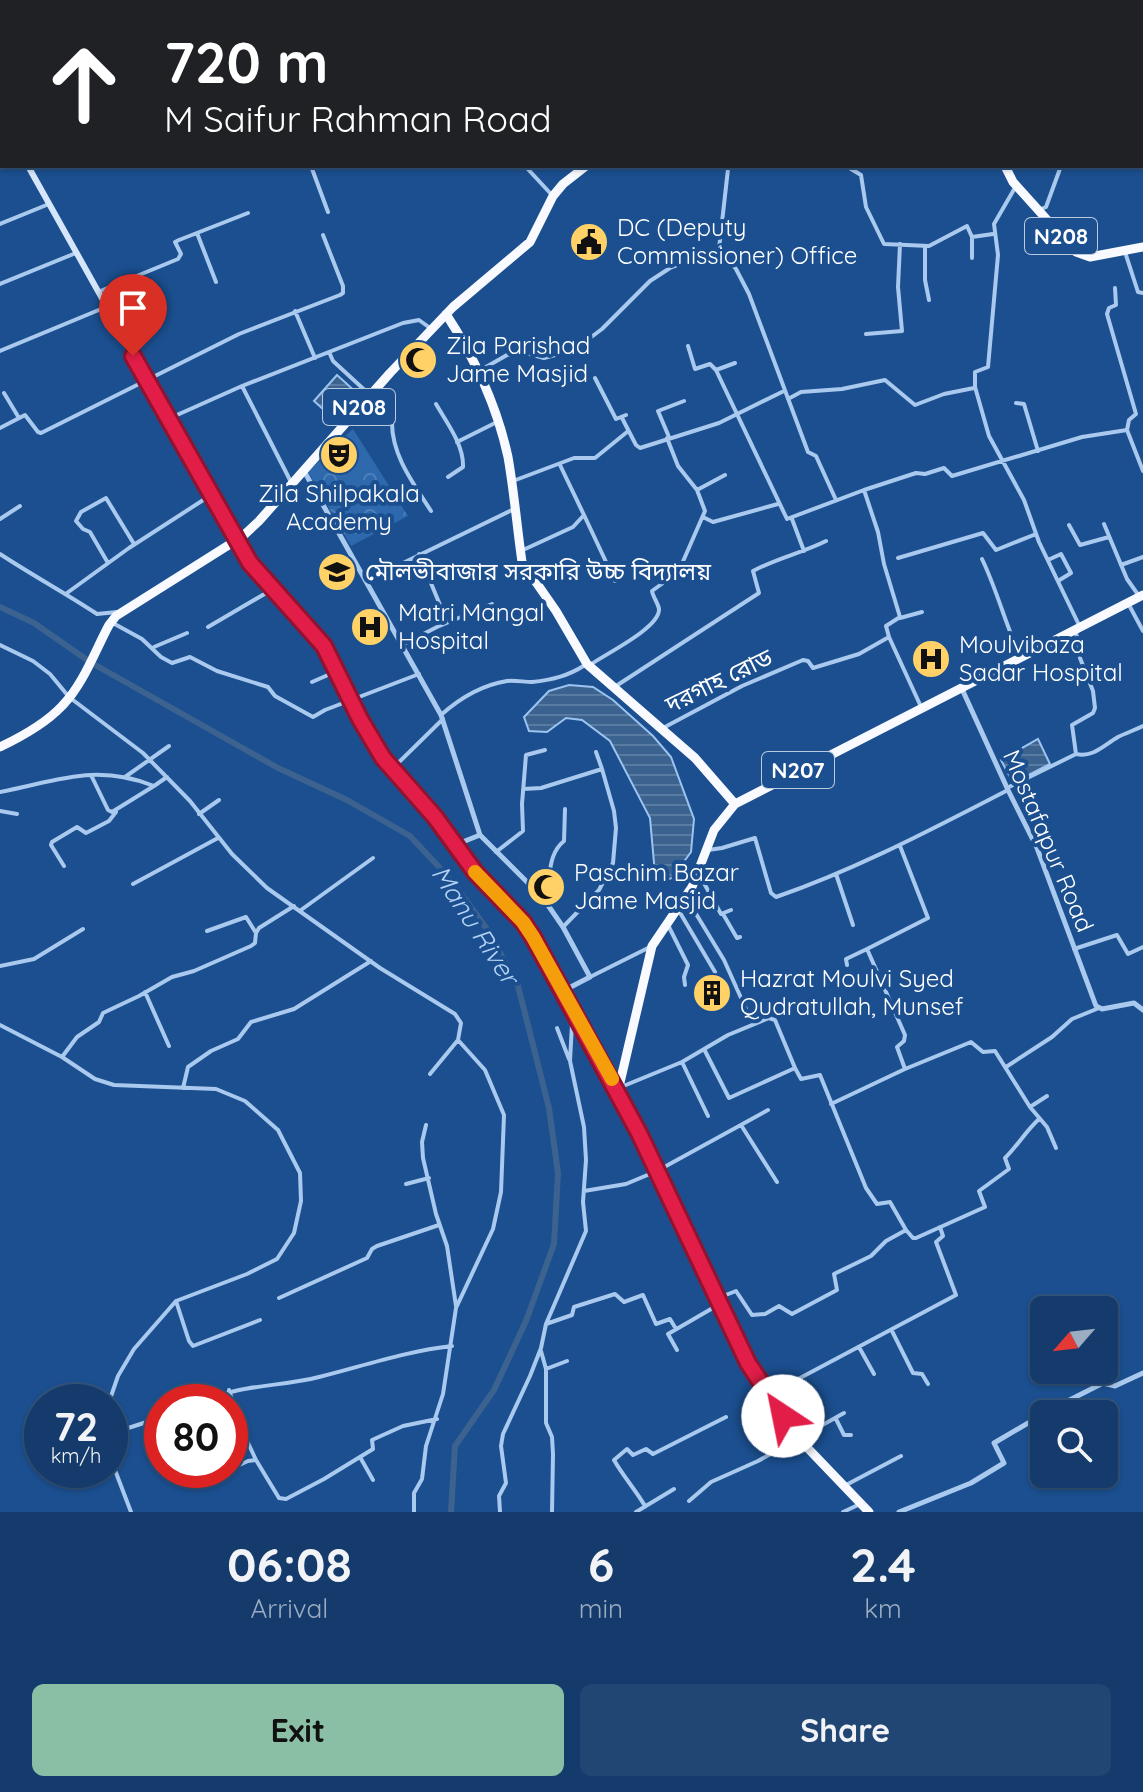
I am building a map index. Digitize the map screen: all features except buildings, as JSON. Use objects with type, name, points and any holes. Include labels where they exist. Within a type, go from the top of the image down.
[{"type":"highway","name":"N208","points":[[0,747],[61,708],[110,624],[236,540],[259,521],[446,314],[530,242],[553,196],[583,168]]},
{"type":"highway","name":"N208","points":[[1006,168],[1016,185],[1076,252],[1090,257],[1143,247]]},
{"type":"highway","points":[[446,314],[479,371],[497,422],[507,455],[521,551],[528,574],[556,611],[588,665],[695,758],[735,804]]},
{"type":"highway","name":"N207","points":[[618,1089],[652,946],[698,873],[714,830],[735,804],[1141,596]]},
{"type":"highway","points":[[618,1089],[748,1363],[798,1438],[869,1512]]},
{"type":"main road","points":[[29,168],[250,563],[324,646],[383,758],[475,872],[523,922],[618,1089]]},
{"type":"street","points":[[312,168],[328,212]]},
{"type":"street","points":[[527,168],[553,196]]},
{"type":"street","points":[[726,168],[719,249],[736,269],[749,294],[808,452],[816,456],[836,500]]},
{"type":"street","points":[[849,168],[861,175],[866,207],[882,242],[925,246],[967,226],[972,237],[972,258]]},
{"type":"street","points":[[1039,210],[1046,207],[1060,168]]},
{"type":"street","points":[[1016,185],[995,219],[998,255],[988,367],[973,375],[989,436],[1024,500],[1078,629],[1080,658],[1093,691],[1095,708],[1093,713],[1072,725],[1076,754]]},
{"type":"street","points":[[0,224],[49,204]]},
{"type":"street","points":[[98,292],[178,259],[181,254],[175,242],[248,213]]},
{"type":"street","points":[[197,233],[216,282]]},
{"type":"street","points":[[972,237],[994,234]]},
{"type":"street","points":[[0,428],[27,415],[41,433],[239,334],[343,293],[323,235]]},
{"type":"street","points":[[866,334],[902,331],[898,287],[900,244]]},
{"type":"street","points":[[925,246],[925,280],[929,300]]},
{"type":"street","points":[[479,371],[507,355],[522,352],[544,358],[574,350],[602,329],[650,281],[670,268],[719,249]]},
{"type":"street","points":[[1125,252],[1138,292],[1143,293]]},
{"type":"street","points":[[0,284],[76,253]]},
{"type":"street","points":[[1115,288],[1117,303],[1109,308],[1107,314],[1136,414],[1129,420],[1127,430],[1143,471]]},
{"type":"street","points":[[0,351],[106,307]]},
{"type":"street","points":[[295,311],[315,358]]},
{"type":"street","points":[[168,419],[242,386],[414,321],[423,322],[431,330]]},
{"type":"street","points":[[688,346],[695,369],[710,364],[716,370],[786,519],[864,490],[942,468],[952,476],[1098,433],[1127,430]]},
{"type":"street","points":[[329,352],[333,361],[370,395],[392,423],[391,432],[406,472],[431,511]]},
{"type":"street","points":[[716,370],[735,363]]},
{"type":"street","points":[[595,378],[616,419],[624,417],[637,447],[736,416],[784,391]]},
{"type":"street","points":[[788,399],[803,391],[842,389],[885,380],[915,405],[975,387]]},
{"type":"street","points":[[242,386],[292,484]]},
{"type":"street","points":[[4,393],[19,418]]},
{"type":"street","points":[[393,768],[456,702],[483,688],[508,681],[556,679],[570,675],[631,640],[657,617],[659,608],[652,591],[681,566],[705,509],[692,480],[678,466],[659,410],[684,401]]},
{"type":"street","points":[[1016,403],[1024,404],[1038,451]]},
{"type":"street","points":[[436,404],[463,456],[463,467],[448,477]]},
{"type":"street","points":[[457,442],[497,422]]},
{"type":"street","points":[[511,482],[574,458],[595,458],[628,432]]},
{"type":"street","points":[[560,464],[615,581]]},
{"type":"street","points":[[303,470],[442,717],[480,835],[543,898],[590,977]]},
{"type":"street","points":[[697,490],[725,475]]},
{"type":"street","points":[[864,490],[900,618]]},
{"type":"street","points":[[67,593],[134,544],[211,495]]},
{"type":"street","points":[[108,563],[90,532],[76,521],[81,512],[106,498],[134,544]]},
{"type":"street","points":[[703,517],[713,522],[778,504]]},
{"type":"street","points":[[0,519],[20,506]]},
{"type":"street","points":[[366,581],[515,509]]},
{"type":"street","points":[[521,551],[573,527],[584,515]]},
{"type":"street","points":[[792,519],[804,551]]},
{"type":"street","points":[[1104,524],[1121,565],[1141,596]]},
{"type":"street","points":[[1069,525],[1080,545],[1109,537]]},
{"type":"street","points":[[898,558],[977,534],[985,533],[996,550],[1036,534]]},
{"type":"street","points":[[614,687],[759,593],[753,571],[826,541]]},
{"type":"street","points":[[0,554],[97,614],[114,613],[138,603]]},
{"type":"street","points":[[419,554],[447,622]]},
{"type":"street","points":[[1048,560],[1061,554],[1071,574],[1058,581]]},
{"type":"street","points":[[1121,565],[1143,557]]},
{"type":"street","points":[[982,559],[1021,658]]},
{"type":"street","points":[[208,627],[273,589]]},
{"type":"street","points":[[1128,603],[1143,631]]},
{"type":"street","points":[[402,645],[492,604]]},
{"type":"street","points":[[922,612],[886,626],[922,710]]},
{"type":"street","points":[[110,624],[154,647],[161,657],[172,663],[190,657],[217,671],[268,687],[275,696],[313,717],[419,674]]},
{"type":"street","points":[[154,647],[187,633]]},
{"type":"street","name":"দরগাহ রোড","points":[[663,728],[719,697],[793,664],[808,661],[813,668],[859,654],[889,637]]},
{"type":"street","points":[[0,645],[33,661],[50,674],[151,761],[218,838],[267,888],[371,961],[455,1014],[461,1023],[458,1040],[430,1074]]},
{"type":"street","points":[[312,682],[337,671]]},
{"type":"street","name":"Mostafapur Road","points":[[962,689],[1037,848],[1099,1008]]},
{"type":"street","points":[[708,850],[755,838],[771,893],[776,897],[900,846],[1076,754],[1084,756],[1095,752],[1141,727],[1143,737]]},
{"type":"street","points":[[125,777],[169,746]]},
{"type":"street","points":[[496,852],[523,831],[526,755],[545,750]]},
{"type":"street","points":[[563,927],[599,890],[613,863],[614,811],[596,752]]},
{"type":"street","points":[[523,789],[541,788],[602,769]]},
{"type":"street","points":[[0,792],[65,776],[90,774],[125,777],[154,786]]},
{"type":"street","points":[[90,774],[108,810],[116,812]]},
{"type":"street","points":[[64,866],[51,843],[77,827],[86,833],[109,821],[116,812],[167,777]]},
{"type":"street","points":[[199,814],[219,800]]},
{"type":"street","points":[[543,898],[558,888],[549,876],[553,856],[564,842],[565,809]]},
{"type":"street","points":[[0,811],[17,814]]},
{"type":"street","points":[[455,845],[480,835]]},
{"type":"street","points":[[133,884],[218,838]]},
{"type":"street","points":[[847,965],[846,959],[928,918],[900,846]]},
{"type":"street","points":[[300,911],[373,858]]},
{"type":"street","points":[[698,873],[737,938],[740,937]]},
{"type":"street","points":[[836,874],[853,925]]},
{"type":"street","points":[[685,897],[712,937],[746,1009]]},
{"type":"street","points":[[256,933],[294,906]]},
{"type":"street","points":[[678,909],[715,972]]},
{"type":"street","points":[[723,914],[731,910]]},
{"type":"street","points":[[62,1057],[77,1037],[99,1022],[103,1013],[172,977],[194,971],[251,946],[257,939],[246,917],[207,931]]},
{"type":"street","points":[[667,924],[688,965],[685,985]]},
{"type":"street","points":[[0,966],[34,959],[83,929]]},
{"type":"street","points":[[1074,949],[1117,935],[1128,954],[1143,947]]},
{"type":"street","points":[[563,991],[652,946]]},
{"type":"street","points":[[867,949],[905,1035],[904,1041],[897,1047],[905,1069]]},
{"type":"street","points":[[183,1088],[188,1067],[211,1051],[238,1039],[251,1022],[294,1009],[371,961]]},
{"type":"street","points":[[145,992],[169,1046]]},
{"type":"street","points":[[1006,1067],[1052,1037],[1072,1019],[1099,1008],[1134,1003],[1143,1010]]},
{"type":"street","points":[[570,1061],[569,1011],[573,1009]]},
{"type":"street","points":[[618,1089],[682,1062],[756,1022],[773,1019],[801,1079],[820,1075],[866,1188],[877,1204],[890,1202],[913,1238],[985,1207],[979,1191],[1009,1169],[1005,1158],[1039,1119]]},
{"type":"street","points":[[0,1025],[62,1057],[95,1079],[114,1085],[216,1089],[245,1101],[278,1130],[300,1173],[301,1201],[294,1233],[277,1259],[176,1301],[134,1349],[115,1384]]},
{"type":"street","points":[[500,1512],[499,1496],[506,1483],[501,1446],[503,1434],[541,1348],[546,1324],[586,1231],[584,1127],[570,1061],[557,1028]]},
{"type":"street","points":[[414,1512],[414,1493],[422,1479],[426,1446],[437,1419],[452,1346],[456,1308],[493,1229],[501,1192],[504,1115],[485,1070],[458,1040]]},
{"type":"street","points":[[831,1104],[971,1042],[983,1052],[995,1051],[1030,1107],[1047,1127],[1056,1148]]},
{"type":"street","points":[[704,1049],[729,1098],[795,1068]]},
{"type":"street","points":[[682,1062],[708,1116]]},
{"type":"street","points":[[1030,1107],[1047,1096]]},
{"type":"street","points":[[584,1191],[626,1184],[657,1171],[768,1110]]},
{"type":"street","points":[[426,1125],[422,1142],[423,1158],[447,1246],[456,1308]]},
{"type":"street","points":[[741,1125],[777,1182]]},
{"type":"street","points":[[406,1184],[429,1178]]},
{"type":"street","points":[[279,1298],[367,1258],[373,1248],[439,1225]]},
{"type":"street","points":[[768,1395],[956,1295],[936,1242],[943,1236],[939,1226]]},
{"type":"street","points":[[677,1350],[668,1336],[736,1291],[752,1315],[765,1314],[779,1306],[792,1314],[837,1290],[834,1274],[871,1256],[886,1241],[906,1230]]},
{"type":"street","points":[[546,1324],[573,1315],[574,1307],[615,1294],[624,1302],[643,1295],[656,1324],[670,1319],[676,1329]]},
{"type":"street","points":[[176,1301],[193,1346],[260,1320]]},
{"type":"street","points":[[892,1331],[914,1374],[922,1374],[928,1384]]},
{"type":"street","points":[[248,1388],[291,1383],[426,1349],[452,1346]]},
{"type":"street","points":[[859,1347],[874,1374]]},
{"type":"street","points":[[541,1348],[546,1369],[546,1423],[552,1437],[552,1512]]},
{"type":"street","points":[[546,1369],[567,1361]]},
{"type":"street","points":[[899,1512],[971,1483],[1004,1463],[994,1443],[1042,1415],[1103,1383],[1115,1386],[1143,1373]]},
{"type":"street","points":[[689,1501],[711,1482],[758,1461],[844,1413]]},
{"type":"street","points":[[645,1506],[614,1460],[616,1456],[627,1449],[633,1455],[645,1449],[655,1454],[726,1417]]},
{"type":"street","points":[[248,1443],[282,1500],[374,1448],[372,1440],[403,1426],[437,1419]]},
{"type":"street","points":[[836,1419],[844,1435],[851,1435]]},
{"type":"street","points":[[843,1487],[901,1456]]},
{"type":"street","points":[[360,1457],[373,1480]]},
{"type":"street","points":[[248,1461],[256,1460]]},
{"type":"street","points":[[122,1488],[131,1512]]},
{"type":"street","points":[[636,1512],[674,1489]]},
{"type":"street","points":[[843,1512],[861,1504]]},
{"type":"green space","points":[[353,429],[408,516],[351,546],[308,472]]},
{"type":"shaded area","points":[[337,375],[358,394],[334,419],[314,401]]},
{"type":"shaded area","points":[[569,685],[593,687],[613,700],[671,757],[694,819],[691,852],[672,878],[663,881],[655,874],[650,818],[610,741],[582,720],[566,718],[547,732],[529,731],[524,717],[549,691]]},
{"type":"shaded area","points":[[1038,739],[1050,764],[1013,783],[1001,760]]},
{"type":"waterway","name":"Manu River","points":[[0,607],[34,623],[90,662],[278,768],[347,800],[410,836],[453,882],[489,932],[518,986],[549,1108],[558,1173],[554,1244],[526,1321],[494,1390],[455,1446],[451,1512]]},
{"type":"slow traffic","points":[[475,872],[523,922],[533,937],[612,1079]]},
{"type":"place","name":"DC (Deputy Commissioner) Office","points":[[589,242]]},
{"type":"place","name":"Zila Parishad Jame Masjid","points":[[418,360]]},
{"type":"place","name":"Zila Shilpakala Academy","points":[[339,455]]},
{"type":"place","name":"মৌলভীবাজার সরকারি উচ্চ বিদ্যালয়","points":[[337,572]]},
{"type":"place","name":"Matri Mangal Hospital","points":[[370,627]]},
{"type":"place","name":"Moulvibaza Sadar Hospital","points":[[931,659]]},
{"type":"place","name":"Paschim Bazar Jame Masjid","points":[[546,887]]},
{"type":"place","name":"Hazrat Moulvi Syed Qudratullah, Munsef","points":[[712,993]]},
{"type":"route","points":[[133,356],[250,563],[324,646],[383,758],[435,817],[475,872],[523,922],[544,954],[639,1133],[748,1363],[783,1416]]}]
